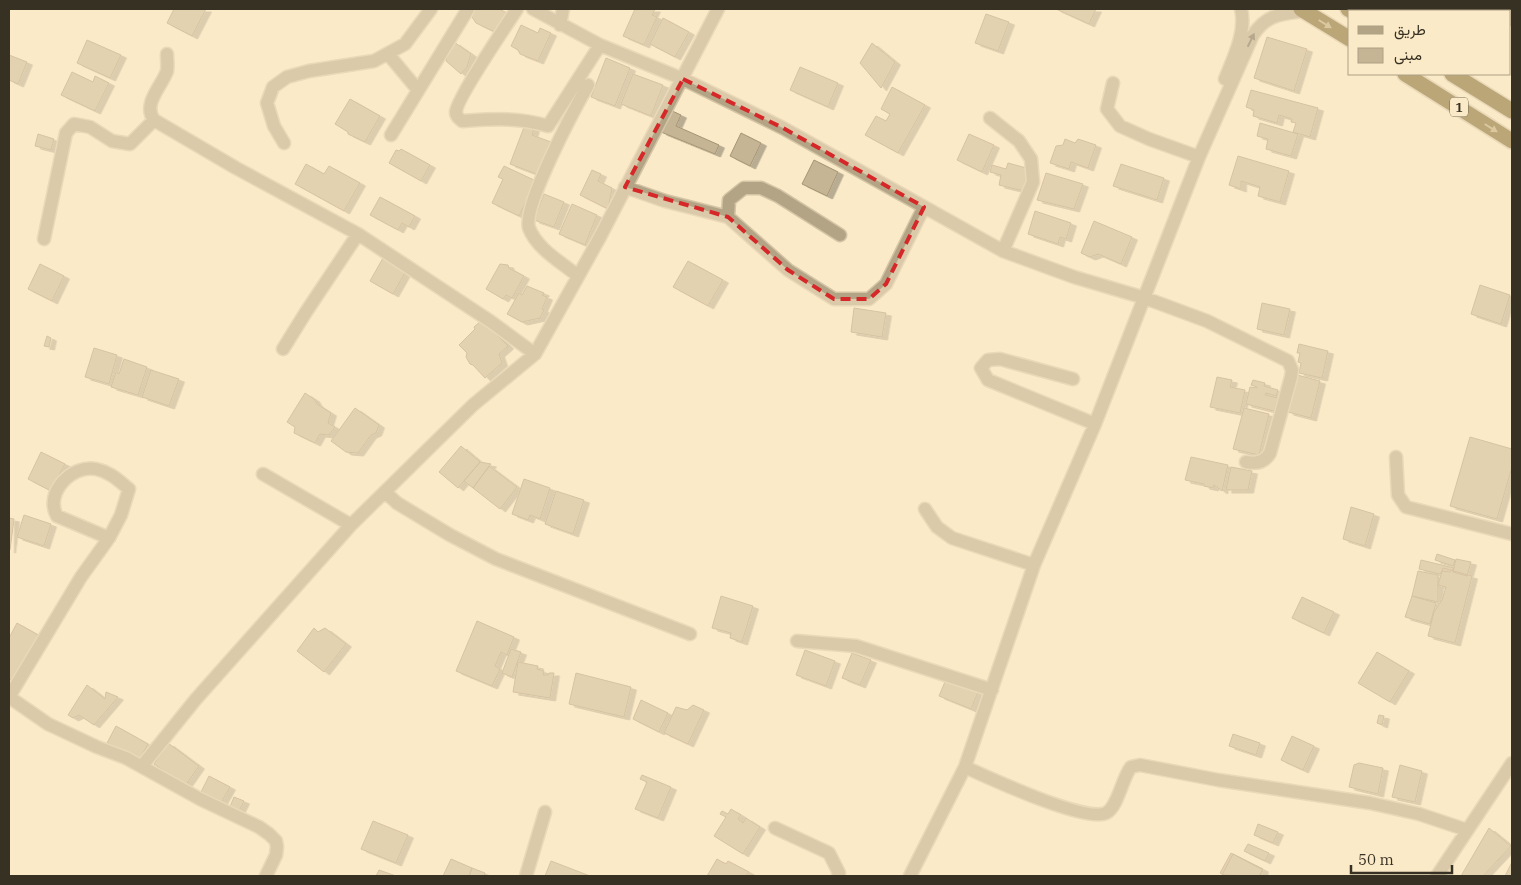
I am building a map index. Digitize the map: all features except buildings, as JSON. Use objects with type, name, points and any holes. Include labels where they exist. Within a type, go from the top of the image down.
[{"type":"highway","points":[[1303,10],[1348,38]]},
{"type":"highway","name":"1","points":[[1407,75],[1512,141]]},
{"type":"highway","points":[[1454,75],[1512,111]]},
{"type":"street","points":[[284,143],[274,126],[267,104],[273,86],[287,77],[309,71],[374,61],[405,44],[431,9]]},
{"type":"street","points":[[391,135],[468,9]]},
{"type":"street","points":[[517,9],[469,85],[456,110],[457,116],[462,121],[516,119],[529,120],[548,126],[600,45]]},
{"type":"street","points":[[532,9],[600,45],[683,79],[783,128],[1003,251],[1074,277],[1145,298],[1207,321],[1288,361],[1292,370],[1291,377],[1270,453],[1257,463],[1246,462]]},
{"type":"street","points":[[560,25],[563,9]]},
{"type":"street","points":[[142,766],[196,699],[352,525],[473,405],[535,354],[600,237],[718,9]]},
{"type":"street","points":[[1216,116],[1221,91],[1242,27],[1241,9]]},
{"type":"street","points":[[910,876],[965,767],[1034,565],[1095,424],[1216,116],[1253,35],[1261,24],[1274,16],[1303,10]]},
{"type":"street","points":[[167,54],[167,71],[149,108],[150,116],[154,120],[236,168],[358,234],[490,321],[535,354]]},
{"type":"street","points":[[388,54],[418,90]]},
{"type":"street","points":[[1112,83],[1107,109],[1120,126],[1149,139],[1199,157]]},
{"type":"street","points":[[578,276],[537,243],[528,227],[530,208],[562,133],[588,85]]},
{"type":"street","points":[[990,118],[1019,141],[1031,159],[1033,182],[1003,251]]},
{"type":"street","points":[[44,239],[66,133],[70,128],[74,124],[90,128],[112,141],[130,144],[154,120]]},
{"type":"street","points":[[625,187],[665,201],[728,217],[788,270],[834,299],[869,299],[886,284],[924,207]]},
{"type":"street","points":[[728,217],[729,200],[744,188],[761,188],[840,235]]},
{"type":"street","points":[[283,349],[358,234]]},
{"type":"street","points":[[1073,380],[1000,359],[988,360],[981,368],[988,380],[1095,424]]},
{"type":"street","points":[[1396,457],[1398,495],[1406,507],[1512,534]]},
{"type":"street","points":[[109,538],[57,516],[53,509],[53,499],[60,484],[79,469],[94,468],[112,474],[129,489],[121,515],[109,538],[81,577],[9,697],[48,724],[142,766],[200,799],[259,827],[276,841],[277,847],[276,855],[266,876]]},
{"type":"street","points":[[264,474],[352,525]]},
{"type":"street","points":[[385,492],[397,503],[450,535],[496,559],[690,634]]},
{"type":"street","points":[[925,510],[937,527],[952,538],[1034,565]]},
{"type":"street","points":[[797,641],[856,646],[992,690]]},
{"type":"street","points":[[1437,876],[1512,762]]},
{"type":"street","points":[[965,767],[1048,802],[1089,815],[1098,816],[1106,813],[1113,806],[1126,773],[1131,767],[1140,765],[1218,780],[1370,803],[1420,814],[1468,830]]},
{"type":"street","points":[[526,876],[545,812]]},
{"type":"street","points":[[775,828],[830,853],[838,876]]},
{"type":"highlighted area","points":[[683,79],[783,128],[924,207],[886,284],[869,299],[834,299],[788,270],[728,217],[625,187]]}]
